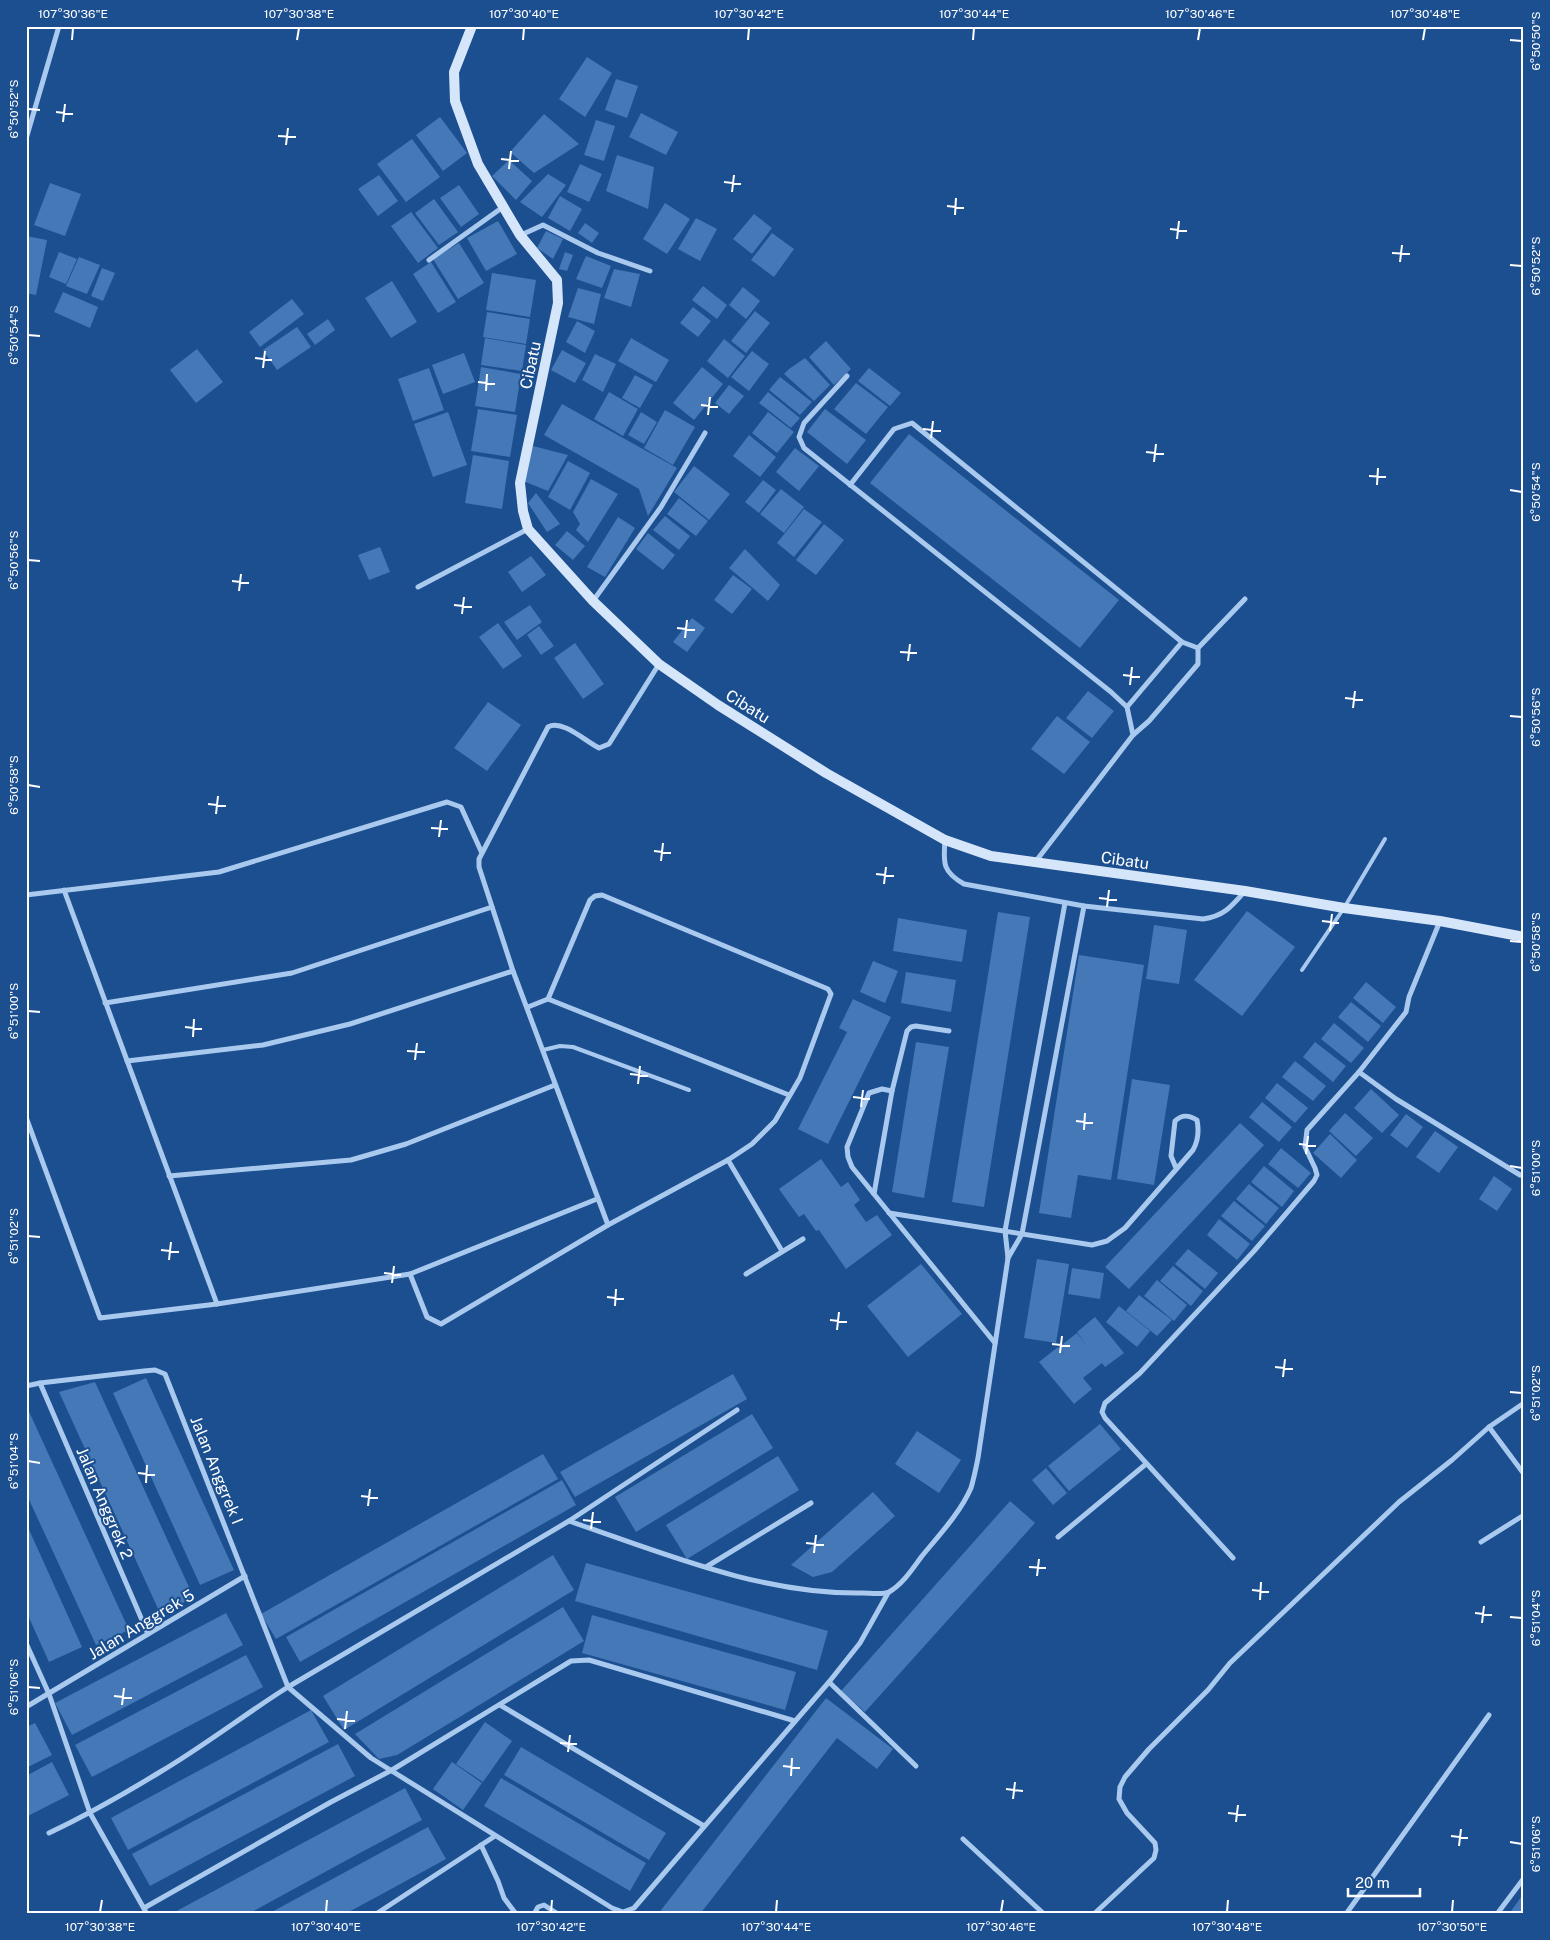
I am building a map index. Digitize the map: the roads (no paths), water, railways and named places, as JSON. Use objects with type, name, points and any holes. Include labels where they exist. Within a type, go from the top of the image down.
[{"type":"street","points":[[26,139],[59,26]]},
{"type":"street","name":"Cibatu","points":[[472,26],[454,72],[455,101],[478,164],[520,235],[557,280],[558,303],[520,483],[523,511],[528,529],[593,601],[659,664],[718,705],[826,773],[945,840],[991,856],[1245,891],[1344,908],[1440,921],[1524,937]]},
{"type":"street","points":[[429,260],[503,206]]},
{"type":"street","points":[[520,235],[543,225],[598,253],[650,271]]},
{"type":"street","points":[[847,376],[804,423],[799,437],[804,448],[1111,692],[1127,707],[1133,735]]},
{"type":"street","points":[[850,485],[894,429],[912,422],[1182,642],[1198,648]]},
{"type":"street","points":[[593,601],[661,507],[705,433]]},
{"type":"street","points":[[418,587],[528,529]]},
{"type":"street","points":[[1036,863],[1133,735],[1149,721],[1198,664],[1198,648],[1245,599]]},
{"type":"street","points":[[1127,707],[1182,642]]},
{"type":"street","points":[[608,1225],[513,971],[478,859],[548,727],[552,725],[564,727],[599,748],[609,744],[659,664]]},
{"type":"street","points":[[26,895],[219,872],[447,802],[461,807],[481,851]]},
{"type":"street","points":[[945,840],[944,858],[946,871],[953,878],[964,884],[1065,903],[1203,919],[1216,917],[1228,910],[1245,891]]},
{"type":"street","points":[[64,890],[216,1304]]},
{"type":"street","points":[[410,1274],[427,1318],[441,1324],[608,1225],[728,1160],[752,1144],[775,1121],[800,1078],[831,994],[828,989],[602,895],[590,900],[548,999]]},
{"type":"street","points":[[288,1687],[371,1758],[612,1908],[623,1912],[634,1908],[829,1682],[860,1643],[888,1593],[904,1578],[944,1530],[960,1508],[971,1487],[978,1458],[1008,1258],[1005,1231],[1065,903]]},
{"type":"street","points":[[1008,1258],[1022,1234],[1084,906]]},
{"type":"street","points":[[106,1003],[292,973],[492,907]]},
{"type":"street","points":[[1233,1558],[1146,1464],[1105,1418],[1102,1412],[1105,1403],[1140,1373],[1254,1251],[1314,1181],[1317,1175],[1315,1168],[1304,1147],[1307,1130],[1360,1072],[1406,1012],[1409,997],[1440,921]]},
{"type":"street","points":[[127,1061],[263,1045],[350,1024],[513,971]]},
{"type":"street","points":[[528,1007],[548,999],[789,1095]]},
{"type":"street","points":[[874,1194],[892,1091],[907,1031],[910,1027],[916,1026],[949,1031]]},
{"type":"street","points":[[1360,1072],[1396,1099],[1520,1175]]},
{"type":"street","points":[[170,1176],[351,1160],[406,1144],[555,1085]]},
{"type":"street","points":[[892,1091],[882,1089],[869,1093],[847,1147],[852,1168],[995,1343]]},
{"type":"street","points":[[889,1214],[1092,1245],[1107,1241],[1125,1228],[1193,1150],[1197,1140],[1198,1126],[1197,1120],[1192,1117],[1183,1116],[1175,1121],[1171,1156],[1176,1168]]},
{"type":"street","points":[[26,1117],[100,1318],[216,1304],[410,1274],[597,1199]]},
{"type":"street","points":[[728,1160],[782,1251]]},
{"type":"street","points":[[746,1274],[803,1238]]},
{"type":"street","name":"Jalan Anggrek I","points":[[40,1383],[155,1370],[165,1374],[246,1576],[288,1687]]},
{"type":"street","points":[[26,1386],[40,1383]]},
{"type":"street","name":"Jalan Anggrek 2","points":[[40,1383],[148,1634]]},
{"type":"street","points":[[1094,1914],[1154,1858],[1156,1850],[1155,1843],[1128,1813],[1119,1799],[1120,1787],[1125,1777],[1149,1749],[1179,1721],[1230,1663],[1399,1502],[1489,1427],[1524,1403]]},
{"type":"street","points":[[49,1833],[90,1813],[162,1772],[246,1713],[569,1521],[737,1410]]},
{"type":"street","points":[[1489,1427],[1524,1474]]},
{"type":"street","points":[[1058,1537],[1146,1464]]},
{"type":"street","points":[[706,1568],[812,1503]]},
{"type":"street","points":[[1481,1542],[1524,1515]]},
{"type":"street","points":[[569,1521],[706,1568],[761,1582],[843,1594],[888,1593]]},
{"type":"street","name":"Jalan Anggrek 5","points":[[26,1707],[246,1576]]},
{"type":"street","points":[[26,1642],[50,1694],[90,1813],[147,1914]]},
{"type":"street","points":[[144,1908],[331,1802],[392,1770],[571,1661],[589,1660],[795,1721]]},
{"type":"street","points":[[829,1682],[916,1766]]},
{"type":"street","points":[[500,1705],[704,1826]]},
{"type":"street","points":[[1346,1914],[1489,1716]]},
{"type":"street","points":[[376,1914],[495,1836]]},
{"type":"street","points":[[963,1839],[1044,1914]]},
{"type":"street","points":[[481,1845],[504,1898],[516,1914]]},
{"type":"street","points":[[1497,1914],[1524,1878]]},
{"type":"street","points":[[534,1914],[538,1907],[544,1905],[558,1914]]},
{"type":"lane","points":[[1302,970],[1344,908],[1385,839]]},
{"type":"lane","points":[[543,1050],[560,1046],[574,1047],[689,1090]]}]
